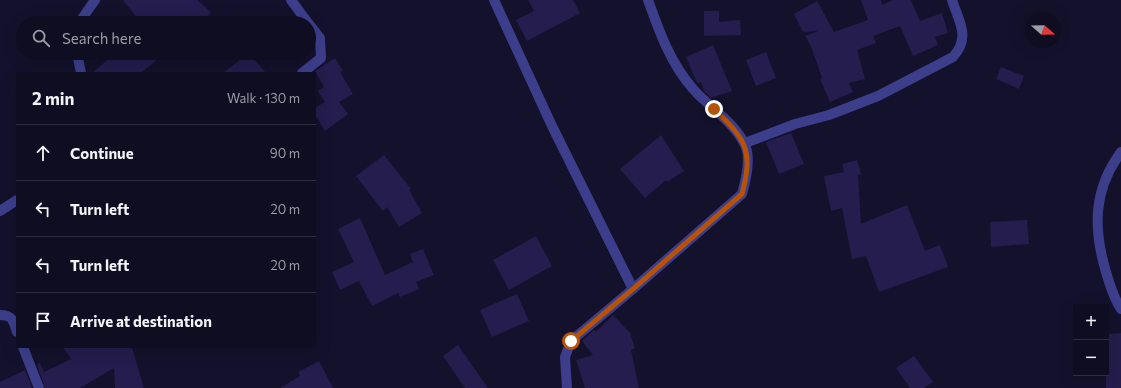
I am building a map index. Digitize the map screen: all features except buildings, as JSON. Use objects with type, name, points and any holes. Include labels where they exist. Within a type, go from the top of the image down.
[{"type":"street","points":[[84,16],[95,0]]},
{"type":"street","points":[[290,0],[303,16]]},
{"type":"street","points":[[494,0],[552,126],[633,289]]},
{"type":"street","points":[[567,388],[565,357],[571,341],[742,194],[747,173],[745,143],[731,126],[693,89],[675,63],[658,27],[648,0]]},
{"type":"street","points":[[745,143],[795,124],[829,115],[878,96],[954,57],[961,48],[963,33],[952,0]]},
{"type":"street","points":[[303,72],[321,58],[320,38],[316,33]]},
{"type":"street","points":[[78,60],[81,72]]},
{"type":"street","points":[[1121,152],[1110,167],[1097,210],[1099,248],[1114,298],[1121,309]]},
{"type":"street","points":[[0,211],[16,201]]},
{"type":"street","points":[[0,315],[11,316],[16,329]]},
{"type":"street","points":[[23,348],[39,388]]},
{"type":"route","points":[[571,341],[742,194],[747,173],[745,143],[714,109]]}]
